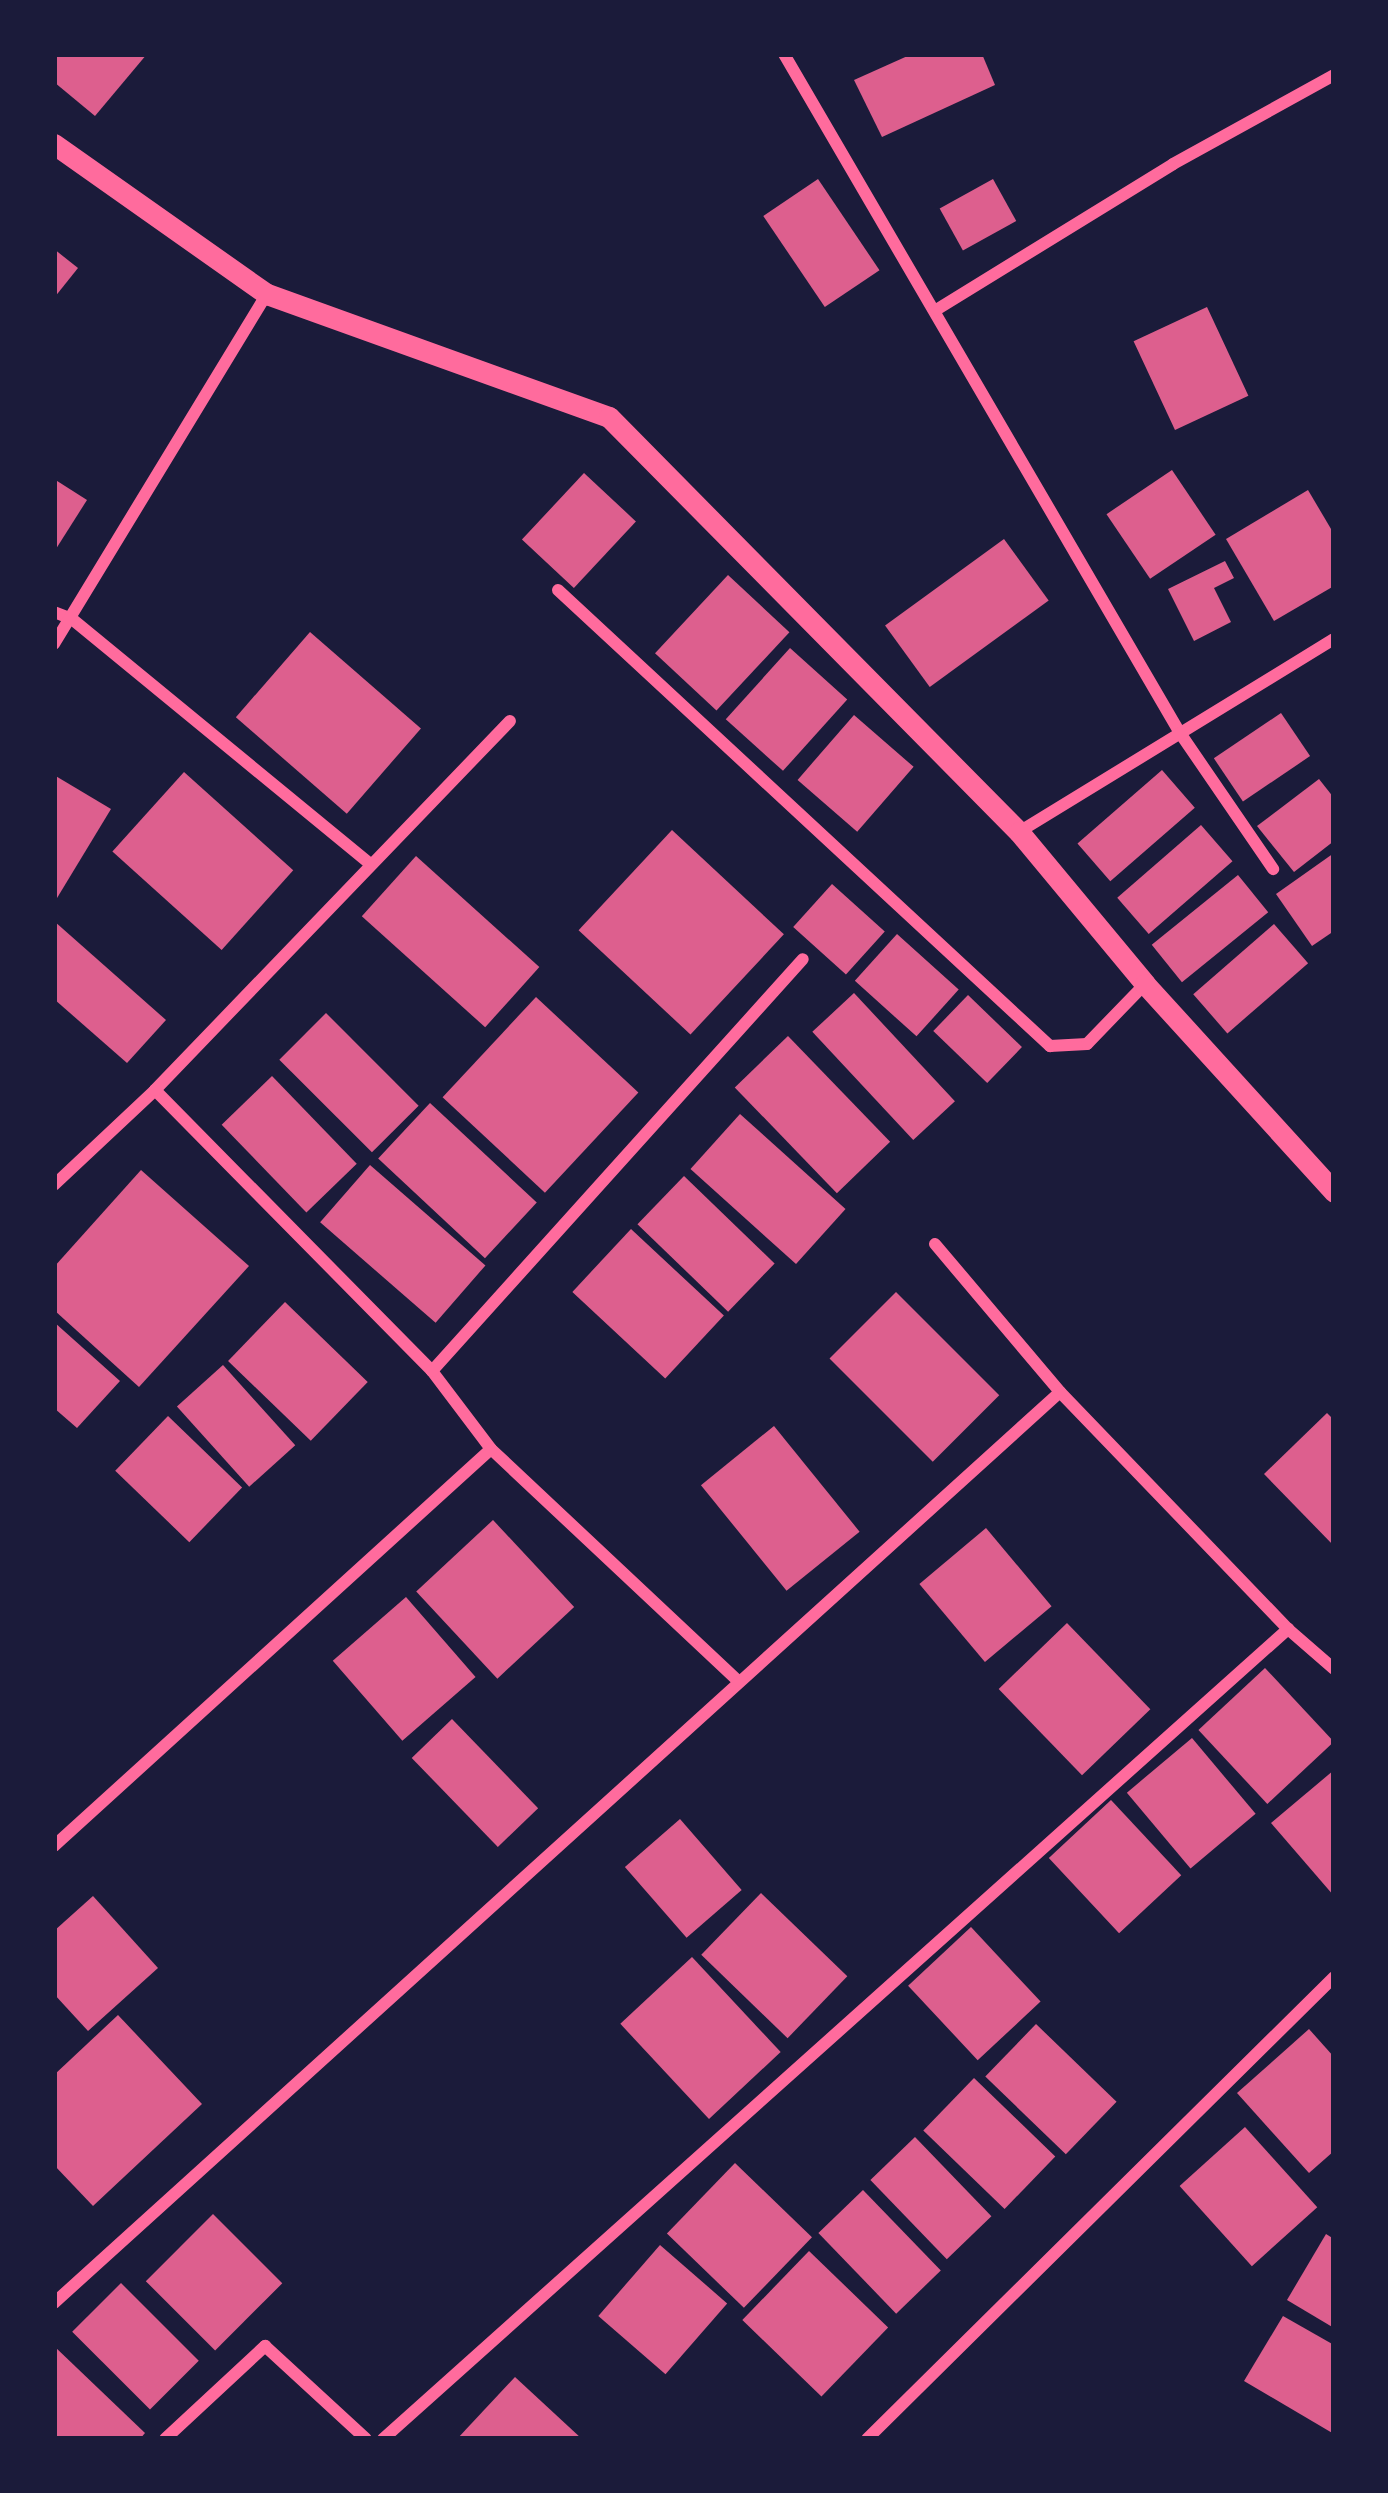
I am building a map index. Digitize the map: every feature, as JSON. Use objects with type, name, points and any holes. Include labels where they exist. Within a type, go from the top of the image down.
[{"type":"street","points":[[784,54],[1180,733],[1273,869]]},
{"type":"street","points":[[935,310],[1173,164],[1334,75]]},
{"type":"street","points":[[54,144],[267,294],[609,417],[1019,832],[1145,984],[1334,1192]]},
{"type":"street","points":[[54,644],[267,294]]},
{"type":"street","points":[[558,590],[1050,1046],[1088,1044],[1145,984]]},
{"type":"street","points":[[54,612],[72,620],[371,866]]},
{"type":"street","points":[[1019,832],[1334,639]]},
{"type":"street","points":[[54,1185],[155,1090],[510,721]]},
{"type":"street","points":[[432,1371],[803,959]]},
{"type":"street","points":[[155,1090],[432,1371],[490,1449],[737,1680]]},
{"type":"street","points":[[935,1244],[1060,1392],[1288,1629],[1334,1669]]},
{"type":"street","points":[[54,2303],[1060,1392]]},
{"type":"street","points":[[54,1846],[490,1449]]},
{"type":"street","points":[[383,2439],[1288,1629]]},
{"type":"street","points":[[867,2439],[1334,1977]]},
{"type":"street","points":[[165,2439],[265,2346],[366,2439]]},
{"type":"building","points":[[54,54],[147,54],[95,116],[54,82]]},
{"type":"building","points":[[912,54],[982,54],[995,85],[882,137],[854,80]]},
{"type":"building","points":[[818,179],[880,270],[825,307],[763,216]]},
{"type":"building","points":[[993,179],[1016,221],[963,251],[940,209]]},
{"type":"building","points":[[54,249],[78,268],[54,298]]},
{"type":"building","points":[[1207,307],[1248,396],[1175,430],[1134,341]]},
{"type":"building","points":[[1172,470],[1216,535],[1150,579],[1107,514]]},
{"type":"building","points":[[584,473],[636,521],[574,588],[522,540]]},
{"type":"building","points":[[54,479],[87,500],[54,552]]},
{"type":"building","points":[[1308,490],[1334,534],[1334,586],[1274,621],[1226,539]]},
{"type":"building","points":[[1004,539],[1049,600],[930,687],[885,625]]},
{"type":"building","points":[[1225,561],[1234,578],[1214,588],[1231,622],[1194,641],[1168,589]]},
{"type":"building","points":[[728,575],[789,632],[716,711],[655,653]]},
{"type":"building","points":[[310,632],[421,728],[347,814],[236,717]]},
{"type":"building","points":[[790,648],[847,700],[783,771],[726,719]]},
{"type":"building","points":[[1281,713],[1310,756],[1243,801],[1214,758]]},
{"type":"building","points":[[854,715],[914,767],[857,832],[798,780]]},
{"type":"building","points":[[1162,770],[1195,808],[1110,881],[1077,843]]},
{"type":"building","points":[[184,772],[293,870],[222,950],[112,852]]},
{"type":"building","points":[[54,775],[111,809],[54,903]]},
{"type":"building","points":[[1319,779],[1334,798],[1334,841],[1294,872],[1257,826]]},
{"type":"building","points":[[1201,825],[1232,861],[1149,934],[1117,898]]},
{"type":"building","points":[[672,830],[784,934],[690,1035],[579,930]]},
{"type":"building","points":[[1334,853],[1334,931],[1312,946],[1276,894]]},
{"type":"building","points":[[416,856],[539,967],[485,1027],[362,916]]},
{"type":"building","points":[[1238,875],[1268,912],[1182,982],[1152,945]]},
{"type":"building","points":[[832,884],[885,932],[846,975],[793,927]]},
{"type":"building","points":[[54,921],[166,1020],[127,1063],[54,999]]},
{"type":"building","points":[[1274,924],[1308,963],[1227,1033],[1193,994]]},
{"type":"building","points":[[897,934],[959,990],[917,1036],[855,981]]},
{"type":"building","points":[[854,993],[955,1101],[913,1140],[812,1032]]},
{"type":"building","points":[[968,995],[1022,1047],[987,1083],[933,1031]]},
{"type":"building","points":[[536,997],[638,1092],[545,1193],[443,1097]]},
{"type":"building","points":[[326,1013],[419,1106],[372,1152],[279,1060]]},
{"type":"building","points":[[788,1036],[890,1142],[837,1193],[735,1087]]},
{"type":"building","points":[[272,1076],[357,1164],[306,1212],[222,1125]]},
{"type":"building","points":[[430,1103],[537,1203],[485,1258],[378,1159]]},
{"type":"building","points":[[740,1114],[846,1209],[796,1264],[690,1169]]},
{"type":"building","points":[[370,1165],[485,1265],[436,1323],[320,1222]]},
{"type":"building","points":[[141,1170],[249,1266],[139,1387],[54,1310],[54,1267]]},
{"type":"building","points":[[684,1176],[775,1264],[728,1312],[637,1224]]},
{"type":"building","points":[[631,1229],[724,1316],[665,1379],[572,1292]]},
{"type":"building","points":[[896,1292],[999,1395],[933,1462],[830,1358]]},
{"type":"building","points":[[285,1302],[368,1382],[311,1441],[228,1361]]},
{"type":"building","points":[[54,1322],[120,1381],[77,1428],[54,1408]]},
{"type":"building","points":[[223,1365],[295,1445],[249,1487],[177,1406]]},
{"type":"building","points":[[1327,1413],[1334,1420],[1334,1546],[1264,1474]]},
{"type":"building","points":[[168,1416],[242,1488],[189,1542],[115,1471]]},
{"type":"building","points":[[774,1426],[860,1532],[787,1591],[701,1485]]},
{"type":"building","points":[[493,1520],[574,1607],[497,1679],[416,1592]]},
{"type":"building","points":[[986,1528],[1052,1606],[985,1662],[919,1584]]},
{"type":"building","points":[[406,1597],[476,1677],[402,1741],[333,1661]]},
{"type":"building","points":[[1067,1623],[1150,1709],[1082,1775],[999,1689]]},
{"type":"building","points":[[1265,1668],[1334,1742],[1267,1804],[1198,1730]]},
{"type":"building","points":[[452,1719],[538,1808],[498,1847],[412,1758]]},
{"type":"building","points":[[1192,1738],[1256,1814],[1191,1868],[1127,1793]]},
{"type":"building","points":[[1334,1770],[1334,1896],[1271,1823]]},
{"type":"building","points":[[1111,1800],[1181,1875],[1119,1933],[1049,1858]]},
{"type":"building","points":[[680,1819],[742,1890],[687,1938],[625,1867]]},
{"type":"building","points":[[761,1893],[847,1976],[788,2038],[701,1955]]},
{"type":"building","points":[[93,1896],[158,1968],[88,2031],[54,1994],[54,1931]]},
{"type":"building","points":[[971,1927],[1041,2002],[978,2060],[908,1986]]},
{"type":"building","points":[[692,1957],[781,2052],[709,2119],[620,2024]]},
{"type":"building","points":[[118,2015],[202,2104],[93,2206],[54,2165],[54,2075]]},
{"type":"building","points":[[1036,2024],[1117,2102],[1066,2154],[985,2077]]},
{"type":"building","points":[[1309,2029],[1334,2057],[1334,2151],[1309,2173],[1237,2093]]},
{"type":"building","points":[[974,2078],[1055,2156],[1005,2209],[923,2131]]},
{"type":"building","points":[[1245,2127],[1317,2207],[1252,2266],[1180,2186]]},
{"type":"building","points":[[915,2137],[991,2216],[947,2259],[870,2180]]},
{"type":"building","points":[[735,2163],[812,2237],[744,2308],[667,2233]]},
{"type":"building","points":[[863,2190],[941,2271],[896,2314],[818,2233]]},
{"type":"building","points":[[213,2214],[282,2283],[215,2350],[146,2281]]},
{"type":"building","points":[[1326,2234],[1334,2239],[1334,2328],[1287,2300]]},
{"type":"building","points":[[660,2245],[727,2303],[665,2374],[598,2316]]},
{"type":"building","points":[[809,2251],[888,2327],[821,2396],[742,2320]]},
{"type":"building","points":[[121,2283],[199,2361],[150,2410],[72,2332]]},
{"type":"building","points":[[1283,2316],[1334,2345],[1334,2434],[1244,2381]]},
{"type":"building","points":[[54,2346],[145,2433],[140,2439],[54,2439]]},
{"type":"building","points":[[515,2377],[582,2439],[457,2439]]}]
